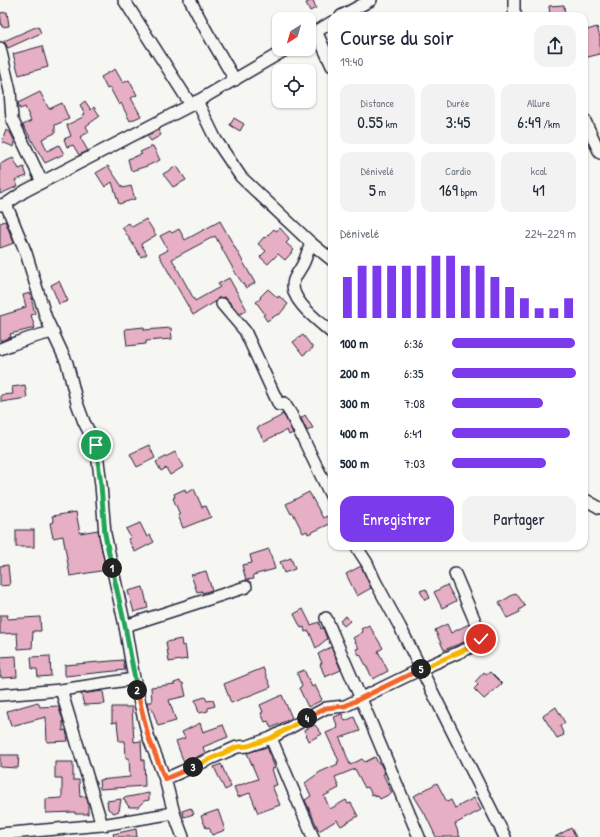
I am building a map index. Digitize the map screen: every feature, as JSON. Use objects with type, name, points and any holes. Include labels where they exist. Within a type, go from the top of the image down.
[{"type":"street","points":[[124,0],[194,103],[240,177],[311,243],[328,257]]},
{"type":"street","points":[[190,0],[235,80]]},
{"type":"street","points":[[348,12],[371,0]]},
{"type":"street","points":[[514,0],[516,12]]},
{"type":"street","points":[[316,31],[328,24]]},
{"type":"street","points":[[316,38],[328,59]]},
{"type":"street","points":[[0,48],[10,91],[12,119],[42,182]]},
{"type":"street","points":[[183,837],[174,813],[165,779],[148,736],[134,679],[125,626],[105,534],[96,445],[84,422],[77,403],[67,363],[46,318],[26,253],[3,205],[25,191],[194,103],[274,56]]},
{"type":"street","points":[[588,128],[600,153]]},
{"type":"street","points":[[311,243],[303,265],[294,281],[293,291],[303,306],[328,329]]},
{"type":"street","points":[[222,304],[245,331],[279,405],[284,403],[291,414],[328,490]]},
{"type":"street","points":[[0,349],[38,335],[53,332]]},
{"type":"street","points":[[588,501],[600,508]]},
{"type":"street","points":[[359,550],[367,563],[448,720],[505,837]]},
{"type":"street","points":[[165,779],[237,747],[248,746],[271,738],[326,708],[345,706],[421,669],[478,644],[481,639],[480,633],[454,574]]},
{"type":"street","points":[[125,626],[246,586]]},
{"type":"street","points":[[326,618],[361,698],[418,837]]},
{"type":"street","points":[[0,695],[61,690],[134,679]]},
{"type":"street","points":[[61,690],[102,825]]},
{"type":"street","points":[[271,738],[313,837]]},
{"type":"street","points":[[0,834],[102,825],[174,813]]},
{"type":"building","points":[[313,0],[316,8],[310,11],[306,3]]},
{"type":"building","points":[[564,5],[565,12],[550,12],[549,6]]},
{"type":"building","points":[[7,12],[9,26],[2,27],[0,13]]},
{"type":"building","points":[[38,26],[41,33],[8,48],[4,41]]},
{"type":"building","points":[[597,27],[600,37],[600,54],[588,57],[588,30]]},
{"type":"building","points":[[42,46],[48,67],[19,75],[13,54]]},
{"type":"building","points":[[115,69],[123,83],[129,80],[137,95],[131,98],[141,116],[130,121],[121,103],[119,105],[110,88],[107,89],[101,77]]},
{"type":"building","points":[[40,92],[49,109],[62,103],[69,119],[55,125],[55,133],[42,139],[47,151],[59,145],[64,154],[45,163],[23,125],[31,121],[25,107],[20,109],[18,103]]},
{"type":"building","points":[[85,101],[91,110],[94,107],[100,116],[86,126],[89,132],[80,137],[88,151],[79,155],[73,145],[67,147],[64,139],[71,136],[67,125],[83,117],[82,115],[85,114],[80,105]]},
{"type":"building","points":[[234,118],[244,124],[240,131],[230,125]]},
{"type":"building","points":[[6,130],[10,132],[15,142],[14,147],[2,142]]},
{"type":"building","points":[[158,130],[161,135],[151,141],[147,136]]},
{"type":"building","points":[[153,146],[160,160],[131,171],[128,159],[142,154],[140,152]]},
{"type":"building","points":[[13,158],[19,169],[24,167],[27,176],[15,180],[18,186],[0,194],[0,164]]},
{"type":"building","points":[[108,166],[123,188],[131,186],[135,199],[119,204],[112,182],[105,187],[96,173]]},
{"type":"building","points":[[177,166],[186,180],[173,187],[163,174]]},
{"type":"building","points":[[146,219],[156,235],[141,244],[147,254],[141,257],[122,227],[129,223],[132,227]]},
{"type":"building","points":[[5,221],[14,243],[0,248],[0,223]]},
{"type":"building","points":[[220,221],[255,283],[246,288],[236,274],[215,236],[172,259],[195,301],[220,287],[218,284],[229,278],[247,310],[240,314],[225,297],[218,298],[215,302],[193,315],[159,255],[168,250],[160,236],[170,231],[172,233],[179,229],[185,240]]},
{"type":"building","points":[[280,228],[288,237],[289,240],[286,243],[294,250],[285,260],[278,254],[268,264],[260,257],[266,251],[258,244],[274,229],[276,231]]},
{"type":"building","points":[[59,281],[68,301],[59,304],[51,285]]},
{"type":"building","points":[[268,289],[288,304],[279,315],[278,314],[267,321],[263,315],[265,314],[256,302]]},
{"type":"building","points":[[30,293],[35,314],[31,315],[35,328],[10,334],[11,337],[0,341],[0,316],[26,307],[23,295]]},
{"type":"building","points":[[144,327],[144,330],[171,328],[172,339],[146,341],[146,344],[127,346],[125,329]]},
{"type":"building","points":[[303,335],[313,348],[303,355],[293,342]]},
{"type":"building","points":[[25,385],[27,398],[1,402],[1,395],[13,394],[12,387]]},
{"type":"building","points":[[281,414],[285,417],[293,433],[289,435],[287,430],[264,441],[257,428],[281,416]]},
{"type":"building","points":[[305,415],[313,428],[307,431],[301,418]]},
{"type":"building","points":[[149,445],[155,458],[137,467],[130,454]]},
{"type":"building","points":[[175,452],[183,467],[170,475],[166,468],[161,471],[156,462]]},
{"type":"building","points":[[185,489],[186,493],[194,489],[202,507],[206,506],[211,517],[183,528],[178,515],[180,515],[173,498],[175,497],[174,494]]},
{"type":"building","points":[[309,492],[323,518],[328,516],[328,525],[308,534],[307,531],[303,533],[293,513],[291,514],[286,504]]},
{"type":"building","points":[[76,512],[80,533],[98,530],[106,570],[70,576],[63,536],[53,538],[50,523],[54,522],[52,516]]},
{"type":"building","points":[[140,523],[147,537],[150,535],[154,542],[135,552],[128,539],[131,538],[126,529]]},
{"type":"building","points":[[16,530],[34,530],[34,547],[16,547]]},
{"type":"building","points":[[269,549],[275,569],[253,575],[254,579],[246,580],[242,565],[252,563],[250,555]]},
{"type":"building","points":[[291,558],[295,569],[284,573],[280,562]]},
{"type":"building","points":[[8,565],[10,585],[0,586],[0,566]]},
{"type":"building","points":[[361,566],[371,588],[357,596],[346,574]]},
{"type":"building","points":[[206,571],[212,590],[202,593],[202,591],[197,592],[191,575]]},
{"type":"building","points":[[447,585],[456,601],[442,608],[434,592]]},
{"type":"building","points":[[143,587],[148,608],[134,612],[128,591]]},
{"type":"building","points":[[426,589],[430,598],[425,600],[420,591]]},
{"type":"building","points":[[516,593],[525,606],[519,610],[520,612],[507,618],[499,603]]},
{"type":"building","points":[[303,609],[311,625],[319,622],[327,639],[316,648],[309,631],[305,632],[304,627],[301,628],[294,614]]},
{"type":"building","points":[[0,615],[8,615],[7,619],[40,617],[41,631],[33,631],[32,648],[18,649],[17,633],[0,634]]},
{"type":"building","points":[[346,616],[350,621],[344,626],[340,621]]},
{"type":"building","points":[[447,624],[451,633],[469,624],[474,638],[444,650],[435,630]]},
{"type":"building","points":[[369,625],[383,648],[378,651],[388,671],[373,679],[356,649],[359,648],[353,638],[363,632],[361,629]]},
{"type":"building","points":[[181,639],[182,646],[185,645],[187,659],[169,662],[166,642]]},
{"type":"building","points":[[331,647],[341,670],[325,677],[320,664],[322,663],[318,654]]},
{"type":"building","points":[[16,656],[17,677],[0,677],[0,657]]},
{"type":"building","points":[[50,656],[51,676],[38,677],[37,669],[32,669],[31,657]]},
{"type":"building","points":[[123,660],[125,670],[65,676],[65,665]]},
{"type":"building","points":[[263,668],[271,687],[231,703],[224,684]]},
{"type":"building","points":[[304,670],[312,687],[315,685],[322,700],[308,707],[299,688],[302,686],[297,673]]},
{"type":"building","points":[[484,672],[486,675],[490,672],[502,684],[484,699],[474,689],[478,685],[475,682]]},
{"type":"building","points":[[180,681],[183,683],[186,696],[169,700],[176,721],[158,726],[152,708],[148,709],[147,702],[152,702],[151,687],[175,684],[174,683]]},
{"type":"building","points":[[103,691],[105,704],[84,705],[81,694]]},
{"type":"building","points":[[282,695],[292,718],[271,728],[268,721],[265,722],[261,713],[263,712],[260,705]]},
{"type":"building","points":[[205,697],[207,701],[213,700],[215,706],[208,708],[208,711],[199,713],[195,700]]},
{"type":"building","points":[[38,702],[40,707],[58,706],[63,720],[63,731],[66,730],[68,741],[47,742],[46,717],[11,726],[7,711]]},
{"type":"building","points":[[112,707],[132,707],[134,742],[141,741],[142,760],[144,760],[145,786],[100,789],[99,780],[130,777],[129,758],[126,758],[125,741],[119,741],[117,722],[112,723]]},
{"type":"building","points":[[556,707],[565,723],[560,726],[564,735],[557,738],[543,716]]},
{"type":"building","points":[[342,714],[345,721],[354,717],[360,731],[340,738],[350,765],[362,759],[365,762],[375,757],[385,773],[383,774],[392,793],[380,799],[374,794],[372,795],[368,787],[365,788],[355,769],[335,777],[339,788],[324,796],[330,809],[346,800],[348,804],[351,803],[358,816],[341,826],[337,820],[319,831],[305,800],[311,796],[305,783],[320,772],[338,764],[337,762],[339,761],[326,733],[338,728],[334,717]]},
{"type":"building","points":[[200,723],[203,732],[223,725],[228,737],[203,747],[205,753],[184,763],[176,741],[185,738],[182,732]]},
{"type":"building","points":[[315,725],[322,734],[309,741],[304,730]]},
{"type":"building","points":[[267,747],[275,768],[272,769],[277,785],[272,786],[280,805],[258,813],[250,793],[238,797],[234,787],[258,779],[247,753]]},
{"type":"building","points":[[0,755],[19,755],[18,768],[0,767]]},
{"type":"building","points":[[55,762],[73,762],[73,780],[79,780],[80,797],[86,796],[88,803],[88,814],[75,814],[75,812],[46,813],[46,799],[62,798],[62,778],[55,778]]},
{"type":"building","points":[[221,764],[231,787],[225,790],[214,767]]},
{"type":"building","points":[[437,783],[447,802],[451,800],[455,808],[474,798],[481,810],[455,824],[460,837],[436,837],[414,796]]},
{"type":"building","points":[[149,793],[149,800],[144,801],[138,807],[129,807],[123,798]]},
{"type":"building","points":[[121,799],[119,811],[114,813],[108,809],[107,801]]},
{"type":"building","points":[[191,808],[194,814],[184,817],[182,811]]},
{"type":"building","points":[[218,810],[225,830],[212,835],[209,827],[206,828],[201,816]]},
{"type":"building","points":[[571,828],[576,837],[555,837]]},
{"type":"building","points":[[136,829],[137,837],[114,837],[113,834]]},
{"type":"route","points":[[96,445],[105,534],[125,626],[134,679],[148,736],[165,779],[237,747],[248,746],[271,738],[326,708],[345,706],[421,669],[478,644],[481,639]]}]
